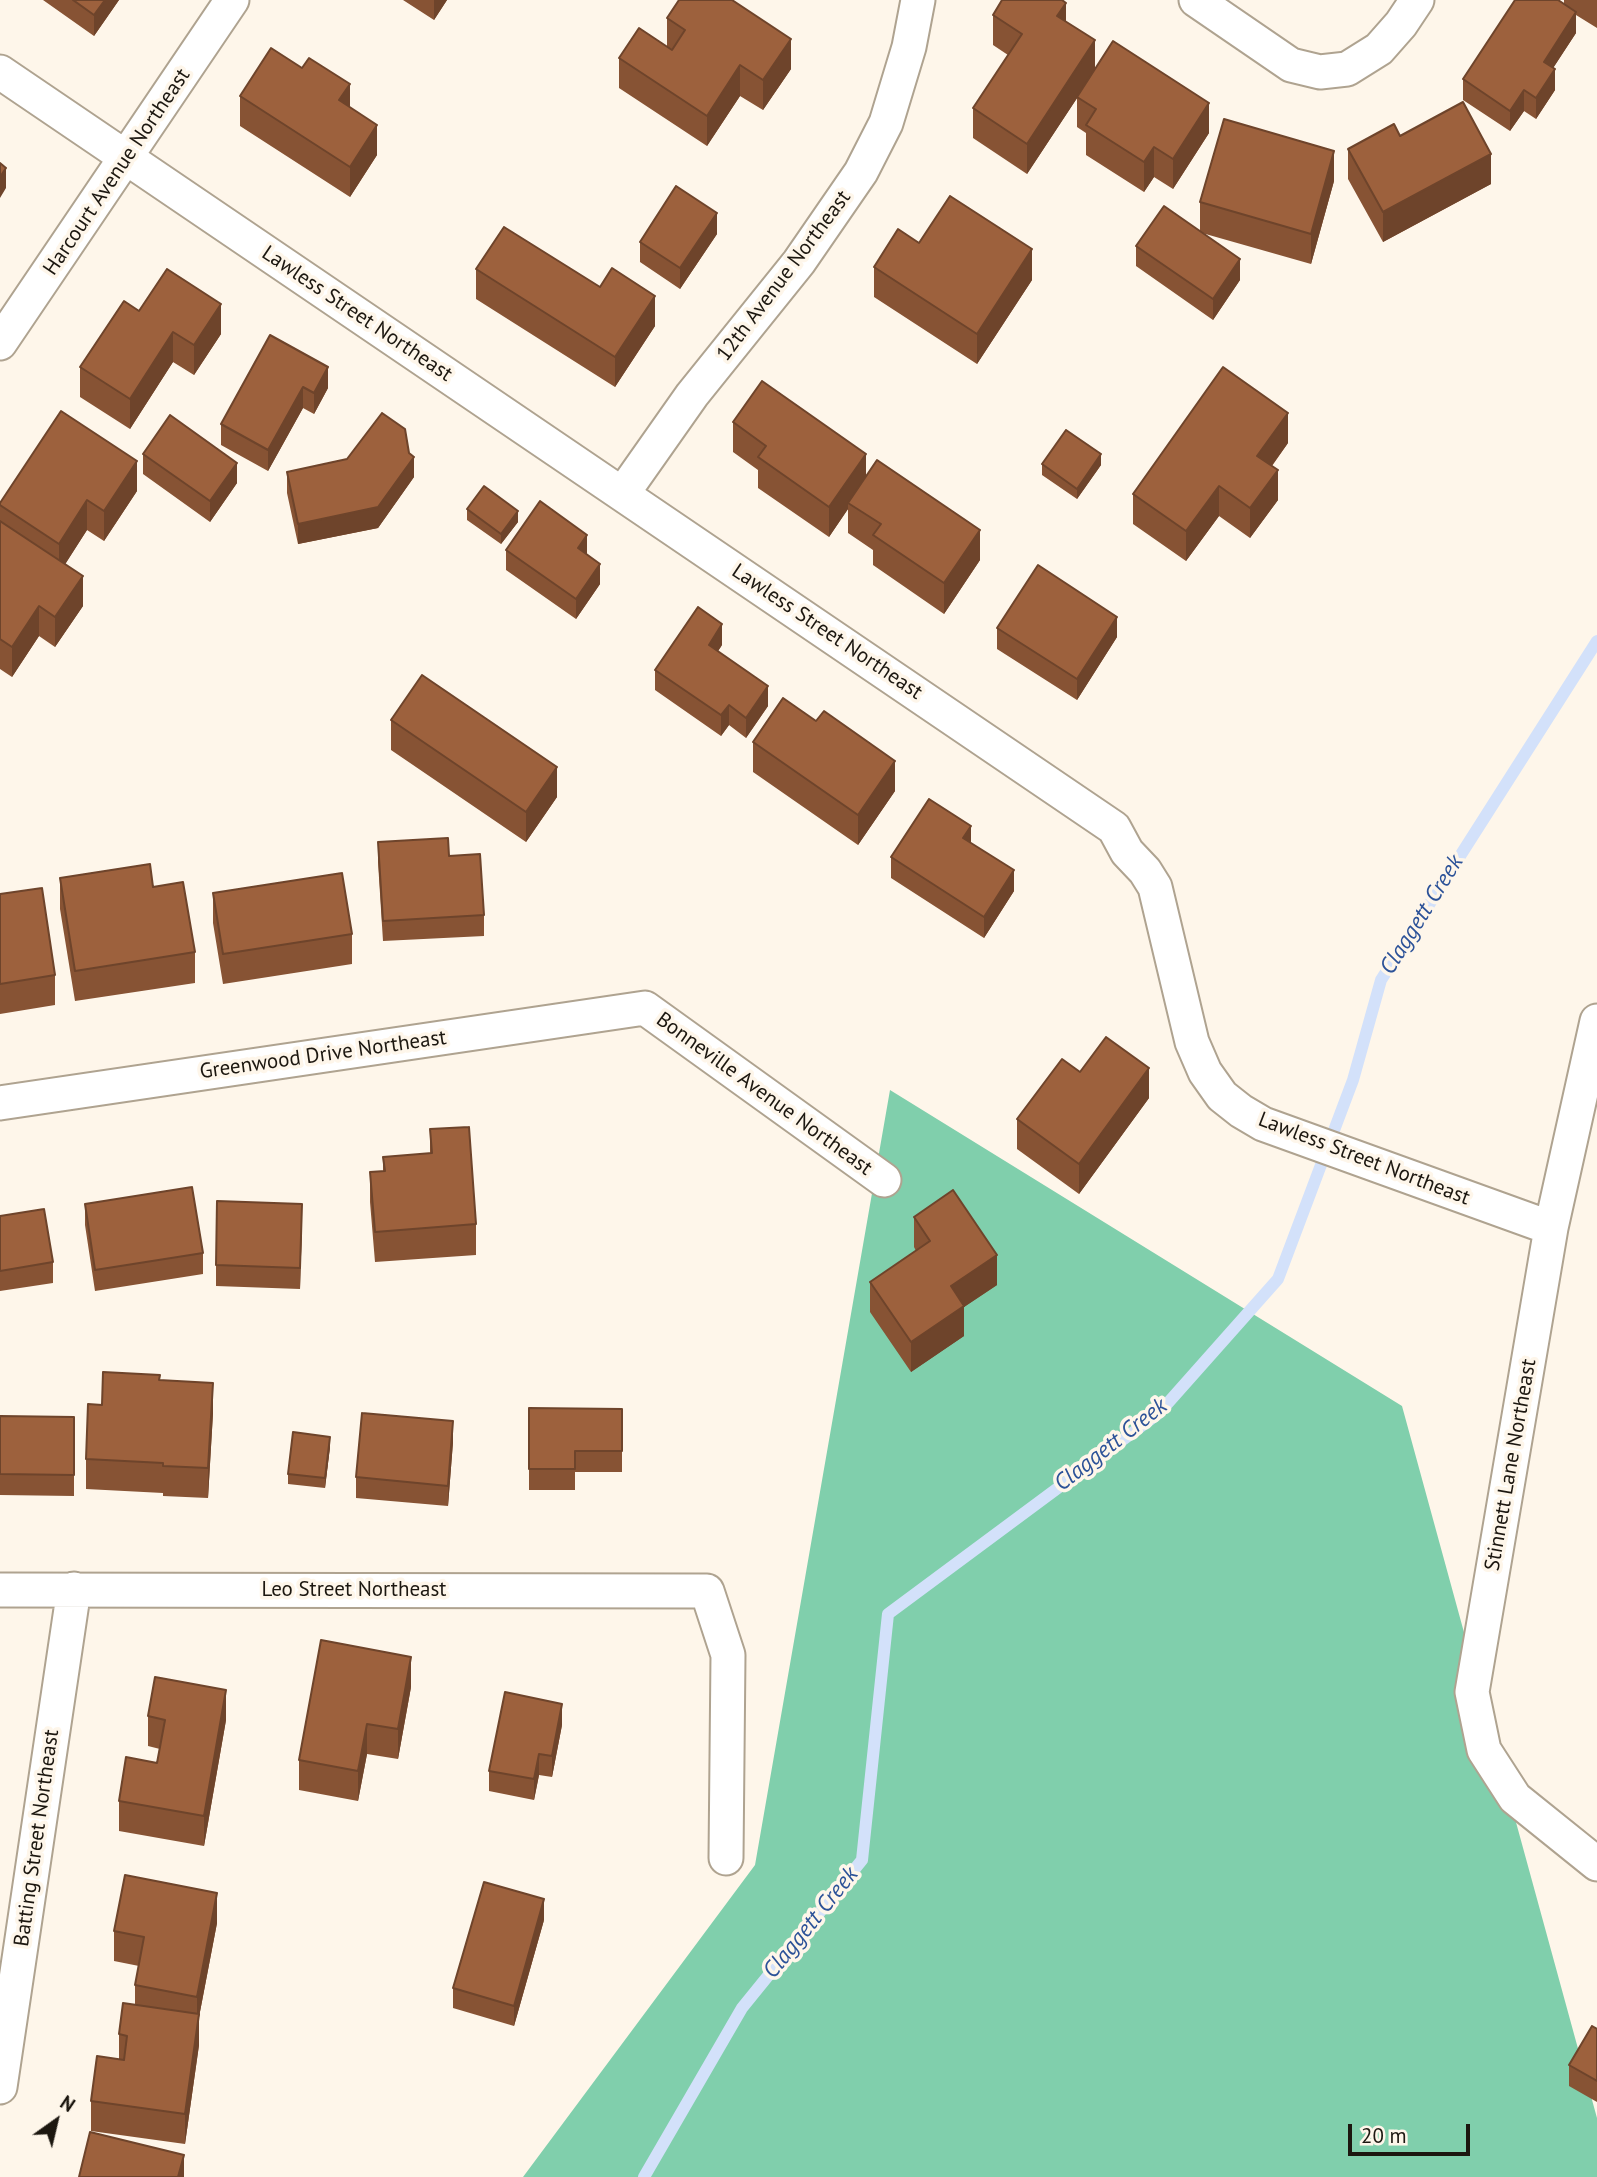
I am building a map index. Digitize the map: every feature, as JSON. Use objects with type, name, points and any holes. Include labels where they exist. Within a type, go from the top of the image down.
[{"type":"street","name":"Harcourt Avenue Northeast","points":[[0,343],[232,0]]},
{"type":"street","name":"12th Avenue Northeast","points":[[623,493],[692,394],[799,262],[861,172],[886,123],[909,47],[918,0]]},
{"type":"street","points":[[1196,0],[1291,65],[1320,72],[1347,69],[1379,49],[1417,0]]},
{"type":"street","name":"Lawless Street Northeast","points":[[0,72],[1114,828],[1127,852],[1145,871],[1155,887],[1192,1042],[1205,1072],[1222,1096],[1241,1111],[1263,1124],[1551,1228]]},
{"type":"street","name":"Greenwood Drive Northeast","points":[[0,1103],[645,1008]]},
{"type":"street","name":"Bonneville Avenue Northeast","points":[[645,1008],[884,1180]]},
{"type":"street","name":"Stinnett Lane Northeast","points":[[1597,1021],[1551,1228],[1472,1692],[1484,1749],[1515,1798],[1597,1864]]},
{"type":"street","name":"Batting Street Northeast","points":[[0,2087],[74,1589]]},
{"type":"street","name":"Leo Street Northeast","points":[[0,1590],[707,1591],[728,1655],[726,1858]]},
{"type":"green space","points":[[890,1090],[1402,1406],[1597,2118],[1597,2177],[523,2177],[755,1865]]},
{"type":"building","points":[[73,0],[105,0],[94,15]]},
{"type":"building","points":[[679,0],[732,0],[791,39],[763,80],[740,65],[707,116],[619,58],[639,28],[672,50],[685,30],[667,18]]},
{"type":"building","points":[[1002,0],[1062,0],[1066,3],[1057,16],[1095,40],[1027,144],[973,108],[1022,34],[993,15]]},
{"type":"building","points":[[1515,0],[1558,0],[1576,12],[1544,62],[1555,69],[1536,98],[1524,90],[1510,111],[1463,79]]},
{"type":"building","points":[[1113,41],[1209,103],[1173,159],[1154,147],[1144,162],[1086,125],[1096,109],[1077,97]]},
{"type":"building","points":[[271,48],[302,68],[309,58],[350,84],[339,100],[377,125],[350,167],[240,96]]},
{"type":"building","points":[[1463,102],[1491,154],[1383,212],[1348,149],[1394,124],[1400,136]]},
{"type":"building","points":[[1224,119],[1334,151],[1311,234],[1200,202]]},
{"type":"building","points":[[0,163],[6,168],[0,177]]},
{"type":"building","points":[[676,186],[717,213],[680,268],[640,242]]},
{"type":"building","points":[[950,196],[1032,249],[977,334],[874,267],[898,229],[919,243]]},
{"type":"building","points":[[1164,206],[1240,259],[1213,299],[1136,246]]},
{"type":"building","points":[[504,227],[600,287],[612,268],[655,296],[615,357],[476,269]]},
{"type":"building","points":[[167,269],[221,304],[194,345],[173,332],[130,399],[80,367],[124,301],[139,311]]},
{"type":"building","points":[[270,335],[328,367],[314,393],[303,387],[268,450],[221,424]]},
{"type":"building","points":[[1223,367],[1288,413],[1257,456],[1278,470],[1250,508],[1219,486],[1186,531],[1133,494]]},
{"type":"building","points":[[762,381],[866,454],[829,507],[758,457],[766,446],[733,422]]},
{"type":"building","points":[[61,411],[137,461],[104,511],[87,500],[59,544],[0,503]]},
{"type":"building","points":[[382,413],[405,429],[409,453],[414,457],[378,507],[298,524],[287,472],[347,459]]},
{"type":"building","points":[[170,415],[237,463],[210,501],[143,454]]},
{"type":"building","points":[[1066,430],[1101,454],[1077,489],[1042,464]]},
{"type":"building","points":[[877,460],[980,530],[944,583],[873,535],[881,524],[848,503]]},
{"type":"building","points":[[484,486],[518,511],[501,534],[467,509]]},
{"type":"building","points":[[540,501],[587,535],[578,548],[600,564],[576,599],[506,550]]},
{"type":"building","points":[[0,521],[83,576],[55,617],[39,606],[12,647],[0,639]]},
{"type":"building","points":[[1038,565],[1117,617],[1077,679],[997,628]]},
{"type":"building","points":[[698,607],[722,624],[709,645],[768,686],[746,718],[729,705],[721,715],[655,670]]},
{"type":"building","points":[[422,675],[557,767],[526,812],[391,720]]},
{"type":"building","points":[[783,698],[816,721],[824,711],[895,761],[858,815],[753,742]]},
{"type":"building","points":[[929,799],[971,826],[963,838],[1014,870],[984,917],[891,857]]},
{"type":"building","points":[[448,838],[449,856],[480,854],[484,915],[383,921],[378,842]]},
{"type":"building","points":[[150,864],[153,887],[183,882],[195,952],[75,971],[60,878]]},
{"type":"building","points":[[342,873],[352,934],[223,954],[213,893]]},
{"type":"building","points":[[42,888],[55,975],[0,984],[0,894]]},
{"type":"building","points":[[1106,1037],[1149,1068],[1079,1164],[1017,1119],[1062,1059],[1080,1072]]},
{"type":"building","points":[[469,1127],[476,1224],[375,1232],[370,1172],[385,1171],[383,1157],[432,1153],[430,1129]]},
{"type":"building","points":[[192,1187],[203,1253],[95,1270],[85,1204]]},
{"type":"building","points":[[953,1190],[997,1255],[951,1286],[964,1306],[911,1342],[870,1282],[930,1241],[914,1217]]},
{"type":"building","points":[[217,1201],[302,1204],[300,1268],[216,1265]]},
{"type":"building","points":[[44,1209],[53,1262],[0,1271],[0,1216]]},
{"type":"building","points":[[103,1372],[160,1375],[159,1380],[213,1383],[208,1468],[86,1459],[88,1404],[102,1405]]},
{"type":"building","points":[[529,1408],[622,1409],[622,1451],[575,1451],[575,1469],[529,1469]]},
{"type":"building","points":[[362,1413],[453,1421],[448,1486],[356,1477]]},
{"type":"building","points":[[0,1416],[74,1417],[74,1475],[0,1474]]},
{"type":"building","points":[[293,1432],[330,1437],[325,1478],[288,1474]]},
{"type":"building","points":[[321,1640],[411,1657],[398,1729],[367,1724],[358,1771],[299,1760]]},
{"type":"building","points":[[155,1677],[226,1690],[204,1816],[119,1801],[126,1757],[157,1763],[165,1720],[148,1716]]},
{"type":"building","points":[[505,1692],[562,1704],[552,1756],[539,1754],[534,1779],[489,1771]]},
{"type":"building","points":[[125,1875],[217,1893],[197,1997],[135,1985],[144,1937],[114,1931]]},
{"type":"building","points":[[484,1882],[544,1899],[514,2006],[453,1988]]},
{"type":"building","points":[[123,2003],[199,2014],[185,2114],[91,2101],[97,2056],[124,2060],[127,2036],[119,2034]]},
{"type":"building","points":[[1592,2026],[1597,2029],[1597,2081],[1569,2065]]},
{"type":"building","points":[[90,2132],[184,2155],[178,2177],[79,2177]]},
{"type":"waterway","name":"Claggett Creek","points":[[644,2177],[742,2008],[862,1860],[888,1614],[1159,1413],[1278,1279],[1353,1080],[1381,980],[1597,641]]}]
